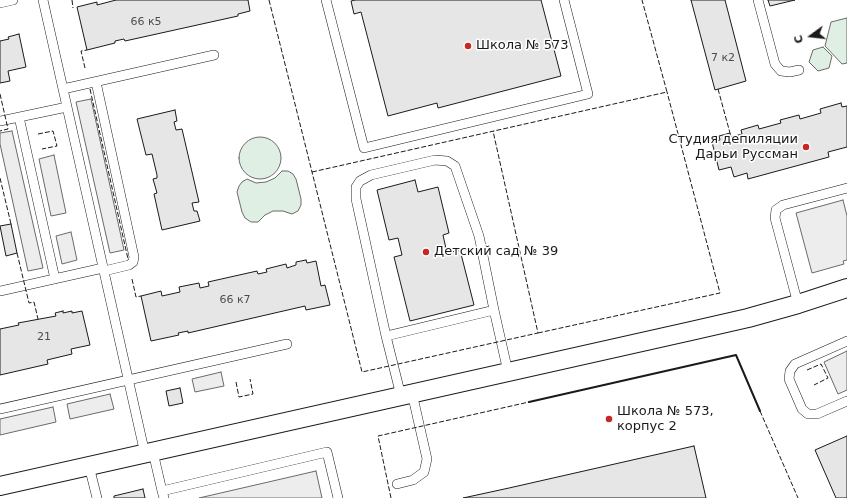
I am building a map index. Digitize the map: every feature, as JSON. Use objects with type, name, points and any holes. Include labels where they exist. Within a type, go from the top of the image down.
[{"type":"street","points":[[0,486],[748,318],[847,288]]},
{"type":"lane","points":[[0,3],[13,0]]},
{"type":"lane","points":[[43,0],[128,380],[163,495],[327,452],[338,498]]},
{"type":"lane","points":[[326,0],[364,148],[588,94],[564,0]]},
{"type":"lane","points":[[758,0],[775,64],[781,71],[790,72],[799,70]]},
{"type":"lane","points":[[63,90],[214,55]]},
{"type":"lane","points":[[0,291],[103,269],[129,265],[134,262],[96,82]]},
{"type":"lane","points":[[0,122],[67,107]]},
{"type":"lane","points":[[19,117],[55,279]]},
{"type":"lane","points":[[397,484],[413,480],[424,472],[427,459],[386,336],[356,199],[356,187],[360,181],[371,175],[435,160],[447,161],[455,166],[479,236],[508,372]]},
{"type":"lane","points":[[798,304],[775,218],[776,210],[783,205],[847,188]]},
{"type":"lane","points":[[386,336],[494,310]]},
{"type":"lane","points":[[847,341],[795,364],[790,371],[789,379],[802,409],[808,414],[817,414],[847,401]]},
{"type":"lane","points":[[0,409],[287,344]]},
{"type":"lane","points":[[89,466],[97,498]]},
{"type":"green space","points":[[847,18],[847,63],[842,64],[825,46],[831,22]]},
{"type":"green space","points":[[823,47],[832,56],[829,68],[818,71],[809,62],[813,50]]},
{"type":"green space","points":[[260,137],[275,143],[281,158],[275,173],[260,179],[245,173],[239,158],[245,143]]},
{"type":"green space","points":[[282,171],[288,171],[293,174],[296,179],[301,199],[301,205],[298,211],[292,214],[283,211],[273,211],[265,215],[258,222],[251,222],[245,218],[237,192],[242,182],[247,179],[256,183],[266,182],[275,178]]},
{"type":"shaded area","points":[[91,99],[124,250],[110,253],[76,102]]},
{"type":"shaded area","points":[[12,131],[43,268],[28,271],[0,144],[0,133]]},
{"type":"shaded area","points":[[54,155],[66,213],[51,216],[39,159]]},
{"type":"shaded area","points":[[843,200],[847,216],[847,260],[843,261],[844,264],[812,273],[796,213]]},
{"type":"shaded area","points":[[71,232],[77,260],[62,264],[56,236]]},
{"type":"shaded area","points":[[847,351],[847,390],[838,394],[824,362]]},
{"type":"shaded area","points":[[221,372],[224,386],[195,392],[192,379]]},
{"type":"shaded area","points":[[110,394],[114,409],[70,419],[67,404]]},
{"type":"shaded area","points":[[53,407],[56,422],[0,435],[0,419]]},
{"type":"shaded area","points":[[316,471],[322,498],[199,498]]},
{"type":"building","points":[[116,0],[248,0],[250,11],[238,14],[238,16],[125,41],[124,39],[115,41],[115,43],[87,50],[77,7],[97,2],[97,5]]},
{"type":"building","points":[[541,0],[561,76],[438,108],[437,103],[388,116],[361,12],[354,14],[351,1]]},
{"type":"building","points":[[691,0],[725,0],[746,81],[715,90]]},
{"type":"building","points":[[768,0],[795,0],[770,6]]},
{"type":"building","points":[[19,34],[26,67],[8,71],[10,81],[0,83],[0,41],[9,39],[8,37]]},
{"type":"building","points":[[841,103],[842,107],[847,106],[847,147],[828,152],[829,157],[748,179],[747,173],[734,177],[731,167],[719,170],[712,142],[720,140],[719,136],[730,133],[731,137],[742,134],[741,130],[758,125],[759,129],[781,123],[780,120],[799,115],[800,119],[821,113],[820,109]]},
{"type":"building","points":[[175,110],[177,121],[174,122],[176,130],[182,129],[199,202],[192,203],[194,211],[197,211],[200,221],[162,230],[154,194],[157,193],[153,179],[157,178],[157,175],[152,154],[146,155],[137,119]]},
{"type":"building","points":[[415,180],[418,192],[438,187],[449,233],[443,235],[447,253],[460,250],[474,305],[410,321],[394,257],[402,255],[398,238],[389,240],[377,190]]},
{"type":"building","points":[[11,224],[17,253],[6,256],[0,226]]},
{"type":"building","points":[[306,260],[307,263],[316,261],[321,286],[325,285],[330,305],[306,310],[305,306],[188,333],[188,331],[178,333],[179,335],[151,341],[141,296],[161,291],[162,296],[180,292],[179,287],[199,283],[200,288],[209,286],[208,282],[257,271],[258,274],[267,272],[266,269],[286,264],[287,268],[296,265],[296,262]]},
{"type":"building","points":[[63,311],[63,313],[72,311],[72,313],[82,311],[90,345],[71,349],[72,354],[47,360],[48,364],[0,375],[0,329],[19,325],[18,323],[56,316],[55,313]]},
{"type":"building","points":[[180,388],[183,403],[169,406],[166,391]]},
{"type":"building","points":[[847,436],[847,498],[836,498],[815,450]]},
{"type":"building","points":[[694,446],[706,498],[463,498],[509,488]]},
{"type":"building","points":[[143,489],[145,498],[114,498],[114,496]]},
{"type":"fence","points":[[72,0],[73,8]]},
{"type":"fence","points":[[269,0],[362,372],[538,333],[493,131]]},
{"type":"fence","points":[[312,172],[667,92],[642,0]]},
{"type":"fence","points":[[85,68],[81,51],[87,50]]},
{"type":"fence","points":[[90,89],[128,259]]},
{"type":"fence","points":[[718,89],[730,133]]},
{"type":"fence","points":[[538,333],[720,293],[667,92]]},
{"type":"fence","points":[[0,94],[8,129],[0,131]]},
{"type":"fence","points":[[38,134],[53,131],[57,146],[42,149]]},
{"type":"fence","points":[[0,178],[11,224]]},
{"type":"fence","points":[[17,253],[29,303],[34,302],[38,319]]},
{"type":"fence","points":[[132,279],[136,297],[141,296]]},
{"type":"fence","points":[[807,370],[821,364],[828,378],[814,385]]},
{"type":"fence","points":[[236,382],[239,397],[253,394],[250,379]]},
{"type":"fence","points":[[391,498],[378,436],[529,402]]},
{"type":"fence","points":[[760,411],[798,498]]},
{"type":"wall","points":[[529,402],[736,355],[760,411]]},
{"type":"place","name":"Школа № 573","points":[[468,46]]},
{"type":"place","name":"Студия депиляции Дарьи Руссман","points":[[806,147]]},
{"type":"place","name":"Детский сад № 39","points":[[426,252]]},
{"type":"place","name":"Школа № 573, корпус 2","points":[[609,419]]}]
